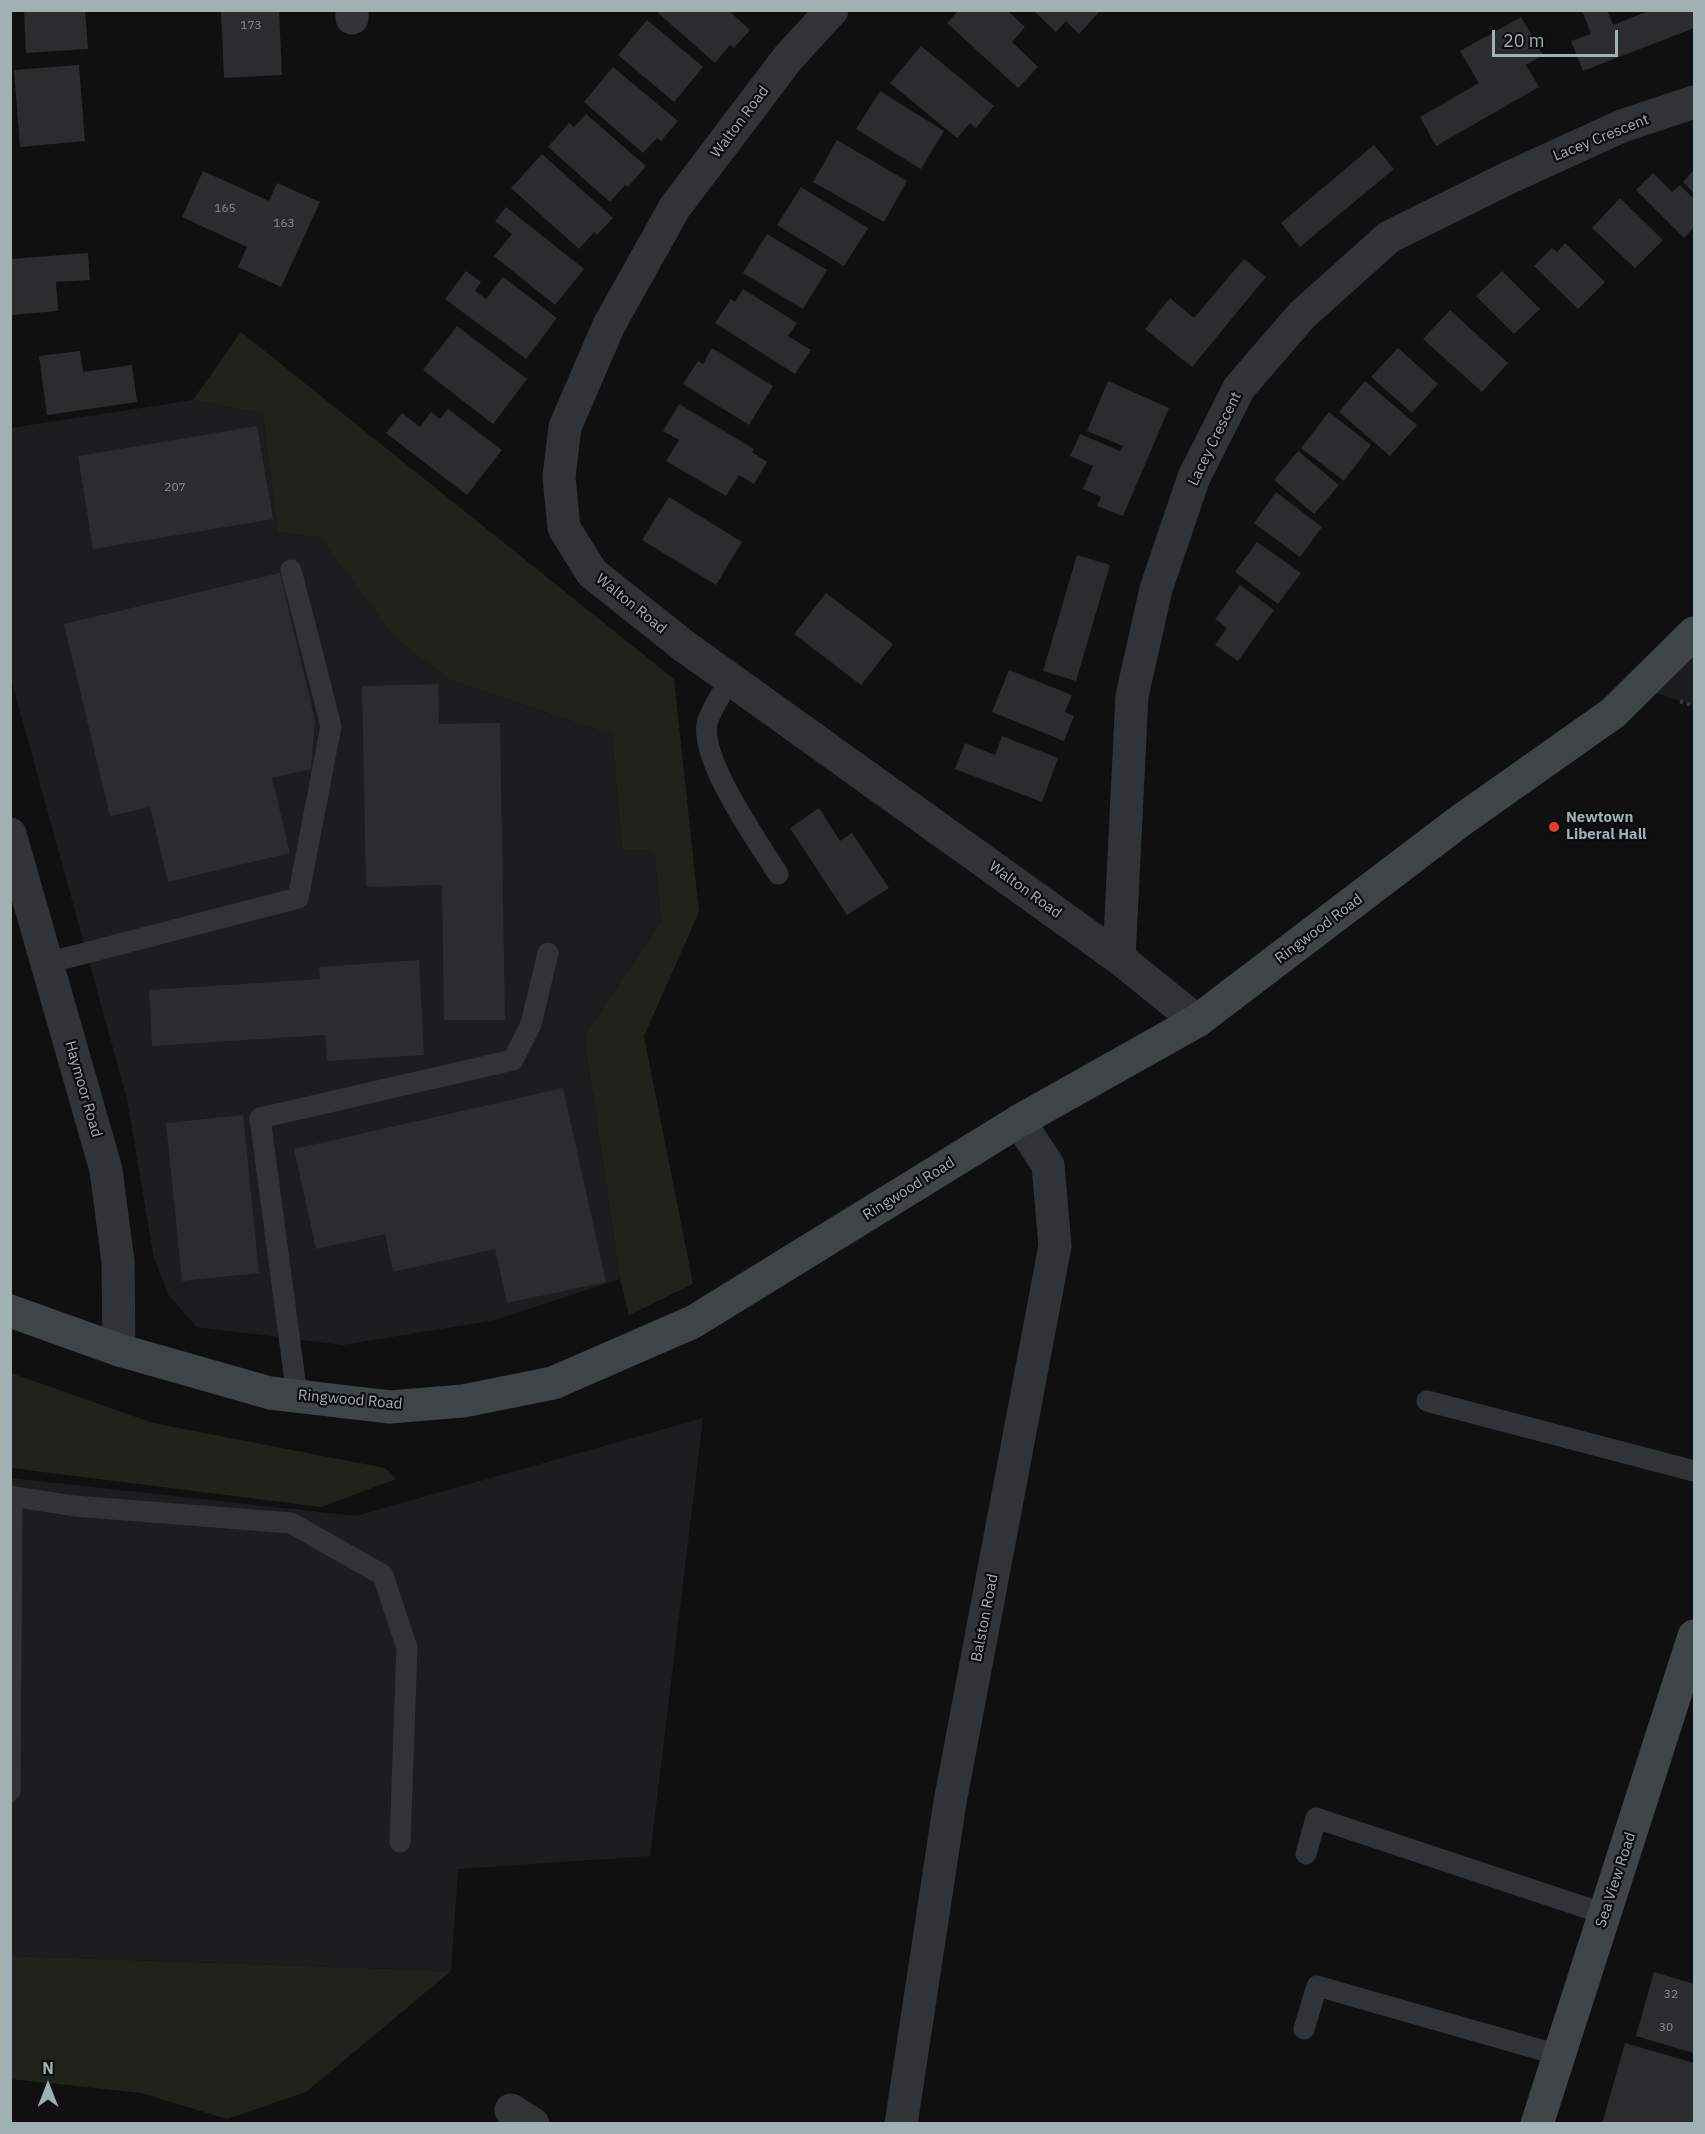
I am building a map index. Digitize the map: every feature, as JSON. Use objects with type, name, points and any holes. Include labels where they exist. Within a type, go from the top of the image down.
[{"type":"main road","name":"Ringwood Road","points":[[10,1311],[119,1350],[270,1393],[390,1407],[463,1401],[553,1383],[693,1322],[1019,1121],[1197,1021],[1460,821],[1613,713],[1695,633]]},
{"type":"main road","name":"Sea View Road","points":[[1537,2124],[1695,1636]]},
{"type":"street","name":"Walton Road","points":[[832,10],[788,58],[675,207],[609,325],[565,427],[559,477],[564,528],[592,573],[684,646],[1119,958],[1197,1021]]},
{"type":"street","name":"Lacey Crescent","points":[[1119,958],[1132,696],[1156,590],[1194,477],[1239,388],[1302,315],[1389,237],[1508,178],[1622,126],[1695,102]]},
{"type":"street","name":"Haymoor Road","points":[[11,838],[106,1170],[118,1262],[119,1350]]},
{"type":"street","name":"Balston Road","points":[[901,2124],[950,1802],[1055,1246],[1048,1165],[1019,1121]]},
{"type":"lane","points":[[47,963],[298,898],[331,726],[291,570]]},
{"type":"lane","points":[[731,679],[707,722],[707,743],[720,778],[778,874]]},
{"type":"lane","points":[[297,1396],[260,1118],[513,1060],[531,1024],[548,953]]},
{"type":"lane","points":[[1427,1401],[1695,1471]]},
{"type":"lane","points":[[10,1791],[11,1496],[74,1506],[291,1523],[383,1575],[407,1648],[400,1842]]},
{"type":"lane","points":[[1305,1854],[1316,1818],[1605,1914]]},
{"type":"lane","points":[[1304,2029],[1317,1986],[1559,2055]]},
{"type":"shaded area","points":[[241,332],[674,679],[699,912],[644,1036],[693,1284],[629,1315],[620,1279],[584,1036],[661,922],[654,851],[622,850],[612,735],[450,680],[397,640],[320,538],[277,532],[263,414],[193,400]]},
{"type":"shaded area","points":[[193,400],[263,414],[277,532],[320,538],[397,640],[450,680],[612,735],[622,850],[654,851],[661,922],[584,1036],[620,1279],[495,1320],[343,1345],[197,1327],[169,1296],[154,1258],[127,1099],[11,679],[10,428]]},
{"type":"shaded area","points":[[1694,633],[1694,706],[1640,687]]},
{"type":"shaded area","points":[[11,1373],[153,1423],[385,1468],[396,1479],[321,1507],[11,1468]]},
{"type":"shaded area","points":[[703,1418],[650,1856],[458,1869],[451,1971],[11,1956],[11,1478],[356,1516]]},
{"type":"shaded area","points":[[11,1956],[451,1971],[306,2092],[227,2119],[141,2093],[11,2079]]},
{"type":"building","points":[[24,10],[85,10],[88,49],[26,53]]},
{"type":"building","points":[[279,10],[282,75],[224,78],[221,11]]},
{"type":"building","points":[[660,10],[728,10],[750,30],[734,48],[730,45],[715,63],[658,13]]},
{"type":"building","points":[[959,10],[1007,10],[1025,27],[1012,42],[1038,67],[1018,88],[947,23]]},
{"type":"building","points":[[1033,10],[1101,10],[1079,34],[1066,21],[1056,32]]},
{"type":"building","points":[[1582,10],[1607,10],[1613,25],[1651,10],[1692,10],[1694,28],[1583,71],[1571,41],[1591,34]]},
{"type":"building","points":[[1521,17],[1543,55],[1526,65],[1539,87],[1436,146],[1420,117],[1479,83],[1460,51]]},
{"type":"building","points":[[647,20],[703,67],[674,102],[618,55]]},
{"type":"building","points":[[921,46],[994,106],[976,128],[970,123],[957,138],[890,83]]},
{"type":"building","points":[[79,65],[85,141],[20,147],[14,70]]},
{"type":"building","points":[[613,67],[678,121],[661,141],[657,138],[643,153],[584,102]]},
{"type":"building","points":[[880,91],[944,131],[921,169],[856,129]]},
{"type":"building","points":[[586,114],[646,166],[628,187],[625,185],[610,202],[548,147],[569,123],[574,127]]},
{"type":"building","points":[[837,140],[907,181],[884,222],[813,182]]},
{"type":"building","points":[[1374,145],[1394,169],[1300,247],[1281,223]]},
{"type":"building","points":[[542,154],[613,218],[597,235],[594,232],[579,249],[511,188]]},
{"type":"building","points":[[1694,170],[1694,193],[1683,182]]},
{"type":"building","points":[[203,171],[269,201],[277,183],[320,202],[281,287],[238,267],[247,247],[182,217]]},
{"type":"building","points":[[1653,173],[1672,192],[1680,185],[1694,199],[1694,227],[1684,238],[1636,190]]},
{"type":"building","points":[[801,187],[868,228],[844,266],[777,225]]},
{"type":"building","points":[[1620,198],[1663,240],[1635,268],[1592,228]]},
{"type":"building","points":[[506,207],[584,269],[555,305],[494,256],[512,234],[495,221]]},
{"type":"building","points":[[767,234],[827,270],[803,309],[743,273]]},
{"type":"building","points":[[1565,243],[1605,282],[1578,309],[1534,266],[1552,248],[1557,252]]},
{"type":"building","points":[[88,253],[90,280],[56,282],[58,311],[10,315],[10,259]]},
{"type":"building","points":[[1244,259],[1266,277],[1192,367],[1145,329],[1170,298],[1194,318]]},
{"type":"building","points":[[466,271],[481,282],[475,291],[486,299],[503,277],[557,318],[526,359],[445,299]]},
{"type":"building","points":[[1502,271],[1540,309],[1514,334],[1476,296]]},
{"type":"building","points":[[743,289],[797,323],[788,336],[811,350],[795,374],[715,323],[731,299],[735,302]]},
{"type":"building","points":[[1450,310],[1508,363],[1482,392],[1423,339]]},
{"type":"building","points":[[457,326],[527,379],[493,424],[423,370]]},
{"type":"building","points":[[712,348],[773,386],[749,425],[683,384],[698,361],[703,364]]},
{"type":"building","points":[[1398,348],[1438,384],[1412,413],[1371,377]]},
{"type":"building","points":[[80,351],[83,372],[132,365],[137,402],[47,415],[39,356]]},
{"type":"building","points":[[1108,381],[1169,408],[1123,516],[1097,506],[1101,497],[1083,489],[1093,466],[1070,456],[1080,434],[1120,451],[1123,446],[1087,431]]},
{"type":"building","points":[[1365,381],[1417,425],[1390,456],[1339,412]]},
{"type":"building","points":[[679,404],[754,449],[752,452],[767,462],[754,484],[739,475],[726,496],[666,461],[679,440],[663,431]]},
{"type":"building","points":[[448,409],[502,450],[467,495],[386,433],[402,413],[420,427],[431,412],[440,419]]},
{"type":"building","points":[[1329,412],[1371,445],[1344,481],[1301,448]]},
{"type":"building","points":[[257,426],[273,519],[93,549],[78,456]]},
{"type":"building","points":[[1298,451],[1339,485],[1314,514],[1274,480]]},
{"type":"building","points":[[1276,492],[1322,527],[1300,557],[1254,523]]},
{"type":"building","points":[[669,497],[742,542],[716,585],[642,540]]},
{"type":"building","points":[[1257,542],[1301,573],[1278,604],[1235,572]]},
{"type":"building","points":[[1077,555],[1110,565],[1076,681],[1043,671]]},
{"type":"building","points":[[280,573],[315,720],[311,769],[272,778],[290,853],[168,882],[150,807],[110,816],[64,624]]},
{"type":"building","points":[[1240,585],[1274,610],[1238,661],[1215,645],[1227,628],[1215,619]]},
{"type":"building","points":[[826,593],[893,644],[861,685],[794,634]]},
{"type":"building","points":[[1009,670],[1072,695],[1065,712],[1074,716],[1064,741],[992,712]]},
{"type":"building","points":[[438,684],[439,724],[500,723],[505,1020],[444,1020],[442,885],[366,887],[362,686]]},
{"type":"building","points":[[1002,736],[1058,758],[1042,802],[955,769],[965,743],[995,755]]},
{"type":"building","points":[[819,808],[840,841],[852,833],[889,888],[847,915],[790,828]]},
{"type":"building","points":[[419,960],[424,1055],[327,1061],[325,1035],[152,1046],[149,990],[320,979],[319,967]]},
{"type":"building","points":[[563,1088],[606,1282],[507,1303],[495,1249],[393,1272],[385,1234],[316,1249],[294,1149]]},
{"type":"building","points":[[243,1115],[259,1273],[182,1281],[166,1123]]},
{"type":"building","points":[[1654,1972],[1694,1984],[1694,2053],[1636,2036]]},
{"type":"building","points":[[1625,2043],[1694,2063],[1694,2124],[1602,2124]]},
{"type":"place","name":"Newtown Liberal Hall","points":[[1554,827]]}]
